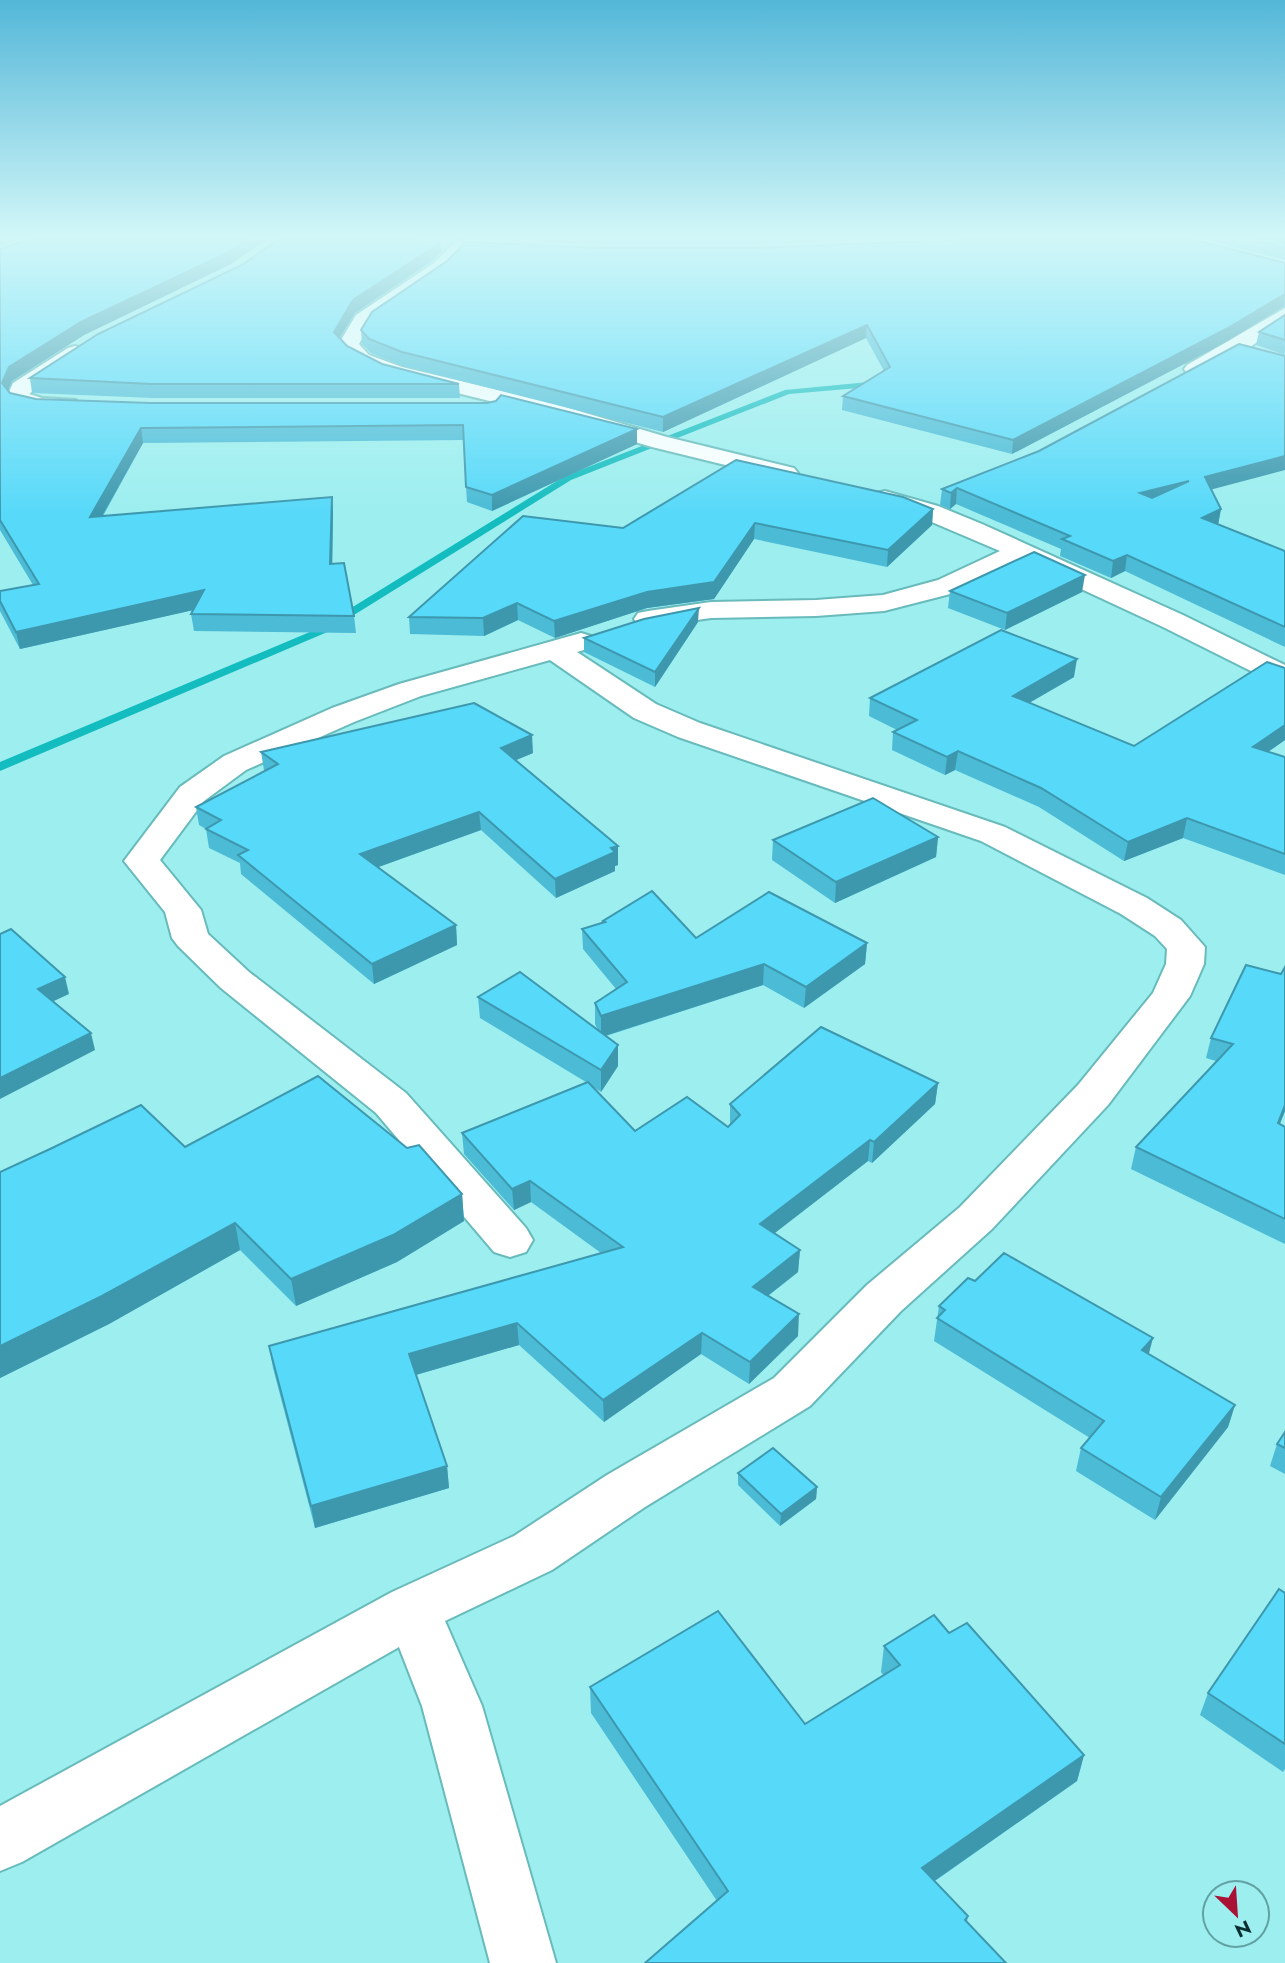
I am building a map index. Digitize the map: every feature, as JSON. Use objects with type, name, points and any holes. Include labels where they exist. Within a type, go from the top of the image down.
[{"type":"street","points":[[356,331],[348,345],[362,359],[395,372],[537,406],[660,442],[806,478]]},
{"type":"street","points":[[1177,379],[1260,331]]},
{"type":"street","points":[[90,406],[40,404],[22,400],[18,396],[21,388],[92,341]]},
{"type":"street","points":[[1234,348],[1259,355]]},
{"type":"street","points":[[463,409],[537,406]]},
{"type":"street","points":[[859,492],[911,505],[1021,551],[1217,641],[1285,677]]},
{"type":"street","points":[[911,505],[937,495]]},
{"type":"street","points":[[510,1240],[391,1103],[235,980],[191,938],[183,910],[142,861],[192,794],[235,764],[343,715],[410,690],[555,650],[648,619],[710,610],[817,608],[884,603],[948,586],[1021,551]]},
{"type":"street","points":[[0,1840],[412,1609],[533,1553],[625,1491],[792,1391],[884,1298],[976,1218],[1093,1095],[1171,996],[1185,964],[1186,947],[1168,928],[1087,881],[993,834],[767,759],[667,721],[645,711],[555,650]]},
{"type":"street","points":[[412,1609],[452,1706],[523,1963]]},
{"type":"building","points":[[0,331],[67,331],[9,367],[2,383],[10,393],[36,399],[150,403],[487,403],[496,401],[501,395],[637,429],[492,495],[466,487],[463,425],[141,428],[90,517],[332,497],[330,564],[344,563],[354,616],[191,614],[204,590],[16,632],[0,601],[0,591],[39,584],[0,520]]},
{"type":"building","points":[[105,331],[335,331],[347,346],[382,364],[459,384],[151,384],[30,378]]},
{"type":"building","points":[[362,331],[855,331],[663,417],[402,352],[369,339]]},
{"type":"building","points":[[870,331],[1223,331],[1013,440],[843,396],[890,367]]},
{"type":"building","points":[[1285,331],[1285,340],[1259,332]]},
{"type":"building","points":[[1239,344],[1285,356],[1285,456],[1205,477],[1221,509],[1202,518],[1285,551],[1285,627],[1127,555],[1113,561],[1062,539],[1070,536],[957,488],[951,493],[942,489],[1039,451]],"holes":[[[1189,481],[1152,498],[1140,493]]]},
{"type":"building","points":[[736,460],[903,497],[933,509],[888,550],[755,523],[714,582],[647,592],[554,621],[517,603],[483,618],[409,617],[523,516],[623,528]]},
{"type":"building","points":[[1034,552],[1085,575],[1007,613],[950,591]]},
{"type":"building","points":[[699,608],[655,672],[584,638],[644,619]]},
{"type":"building","points":[[1001,630],[1077,659],[1013,696],[1134,746],[1267,662],[1285,668],[1285,725],[1253,747],[1285,757],[1285,854],[1187,818],[1128,842],[1041,788],[958,751],[947,757],[893,732],[917,720],[870,698]]},
{"type":"building","points":[[474,703],[532,735],[501,748],[618,846],[611,848],[615,852],[555,879],[479,812],[360,854],[456,925],[372,964],[238,855],[248,850],[206,829],[221,820],[196,807],[278,764],[261,752]]},
{"type":"building","points":[[873,798],[938,837],[836,882],[773,840]]},
{"type":"building","points":[[652,891],[696,938],[769,892],[867,943],[806,987],[764,964],[601,1016],[595,1003],[627,982],[582,929],[605,922],[603,921]]},
{"type":"building","points":[[11,929],[65,977],[38,989],[91,1033],[0,1078],[0,934]]},
{"type":"building","points":[[1246,965],[1281,974],[1285,967],[1285,1105],[1278,1123],[1285,1127],[1285,1219],[1136,1147],[1233,1044],[1211,1038]]},
{"type":"building","points":[[520,972],[618,1045],[601,1070],[478,997]]},
{"type":"building","points":[[821,1027],[938,1083],[874,1142],[870,1140],[760,1224],[800,1250],[753,1287],[799,1314],[750,1362],[702,1333],[603,1400],[517,1323],[409,1354],[447,1466],[311,1506],[269,1346],[623,1247],[530,1181],[512,1189],[462,1133],[588,1082],[635,1131],[687,1097],[728,1127],[740,1115],[730,1104]]},
{"type":"building","points":[[318,1076],[407,1148],[419,1145],[462,1194],[393,1235],[291,1279],[235,1223],[102,1296],[0,1346],[0,1172],[141,1105],[185,1147]]},
{"type":"building","points":[[1004,1253],[1153,1338],[1142,1350],[1235,1405],[1161,1497],[1081,1448],[1104,1421],[937,1318],[945,1310],[939,1306],[968,1278],[975,1281]]},
{"type":"building","points":[[1285,1432],[1285,1448],[1277,1444]]},
{"type":"building","points":[[773,1448],[817,1487],[781,1514],[738,1473]]},
{"type":"building","points":[[1279,1589],[1285,1593],[1285,1744],[1208,1693]]},
{"type":"building","points":[[718,1611],[805,1724],[900,1665],[884,1646],[934,1615],[949,1633],[967,1623],[1084,1755],[922,1868],[968,1916],[965,1920],[1006,1963],[645,1963],[728,1891],[590,1687]]},
{"type":"waterway","points":[[0,767],[321,631],[568,478],[788,392],[879,384]]}]
